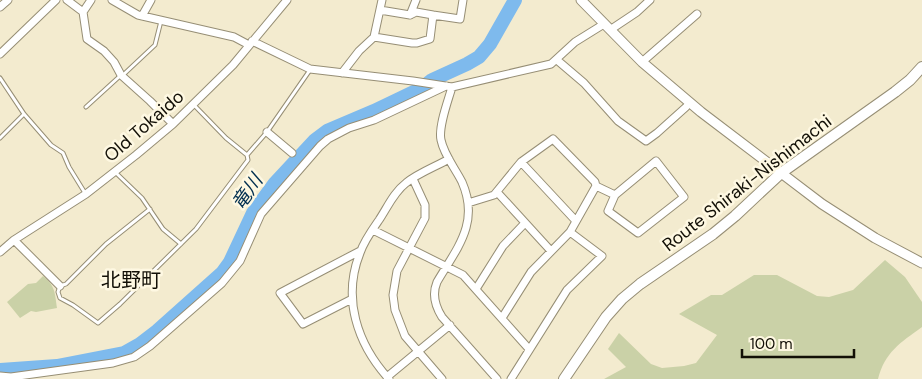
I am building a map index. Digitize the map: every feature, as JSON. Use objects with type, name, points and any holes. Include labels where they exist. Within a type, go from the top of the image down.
[{"type":"main road","name":"Route Shiraki-Nishimachi","points":[[564,379],[606,317],[622,299],[640,284],[712,234],[735,216],[781,173],[895,92],[922,67]]},
{"type":"street","points":[[1,5],[8,0]]},
{"type":"street","points":[[0,54],[56,0]]},
{"type":"street","points":[[67,0],[83,12]]},
{"type":"street","points":[[91,0],[83,12],[87,39],[104,51],[114,62],[121,76],[150,101],[172,124]]},
{"type":"street","points":[[142,16],[151,0]]},
{"type":"street","name":"Old Tokaido","points":[[0,252],[14,240],[86,194],[172,124],[233,65],[288,0]]},
{"type":"street","points":[[342,73],[359,51],[374,36],[382,0]]},
{"type":"street","points":[[410,15],[416,0]]},
{"type":"street","points":[[380,10],[410,15],[416,12],[460,19],[463,0]]},
{"type":"street","points":[[582,0],[642,62],[701,112],[822,204],[875,238],[922,264]]},
{"type":"street","points":[[0,376],[11,377],[104,365],[123,361],[142,353],[230,274],[244,255],[261,214],[320,146],[344,130],[374,120],[446,86],[540,68],[551,64],[575,42],[637,12],[650,0]]},
{"type":"street","points":[[114,1],[142,16],[234,37],[310,69],[446,86]]},
{"type":"street","points":[[642,62],[697,14]]},
{"type":"street","points":[[374,36],[412,43],[430,39],[433,15]]},
{"type":"street","points":[[557,60],[584,83],[622,124],[646,141],[686,107]]},
{"type":"street","points":[[446,86],[441,140],[462,183],[468,203],[469,216],[466,232],[437,282],[434,294],[437,309],[497,379]]},
{"type":"street","points":[[267,132],[292,153]]},
{"type":"street","points":[[468,203],[494,195],[521,162],[553,139],[595,182],[596,186],[615,195]]},
{"type":"street","points":[[449,159],[412,179],[394,196],[360,250],[355,270],[352,298],[356,323],[362,342],[373,360],[388,378],[450,325]]},
{"type":"street","points":[[656,161],[684,197],[638,233],[608,211],[615,195],[656,161]]},
{"type":"street","points":[[521,162],[576,221]]},
{"type":"street","points":[[412,179],[422,197],[426,211],[424,223],[397,271],[393,295],[395,310],[405,336],[442,379]]},
{"type":"street","points":[[502,318],[531,272],[570,232],[596,186]]},
{"type":"street","points":[[497,192],[551,251]]},
{"type":"street","points":[[476,289],[503,246],[525,223]]},
{"type":"street","points":[[373,230],[463,275],[529,349]]},
{"type":"street","points":[[511,379],[567,290],[602,256],[570,232]]},
{"type":"street","points":[[14,240],[60,286]]},
{"type":"street","points":[[352,298],[303,324],[280,293],[360,250]]},
{"type":"lane","points":[[86,108],[155,45],[161,20]]},
{"type":"lane","points":[[150,209],[106,244],[66,284],[60,286],[58,292],[60,298],[98,323],[120,304],[181,244],[210,212],[248,160],[247,155],[267,132],[310,69]]},
{"type":"lane","points":[[0,78],[24,114],[50,145],[63,153],[71,171],[86,194]]},
{"type":"lane","points":[[193,104],[226,138],[247,155]]},
{"type":"lane","points":[[0,138],[24,114]]},
{"type":"lane","points":[[115,172],[142,198],[163,229],[181,244]]},
{"type":"green space","points":[[885,260],[905,277],[922,302],[922,327],[894,349],[885,362],[878,379],[604,379],[626,367],[608,349],[619,333],[651,364],[662,368],[696,363],[717,335],[679,314],[711,295],[722,295],[754,275],[777,275],[817,296],[829,297],[853,290]]},
{"type":"green space","points":[[43,276],[52,286],[57,308],[36,312],[31,311],[20,318],[7,302],[28,284],[36,283]]},
{"type":"waterway","name":"竜川","points":[[0,370],[57,366],[124,353],[140,344],[222,273],[230,262],[253,213],[275,183],[315,140],[327,131],[422,88],[432,80],[479,57],[490,44],[515,0]]},
{"type":"district","name":"北野町","points":[[131,280]]}]
